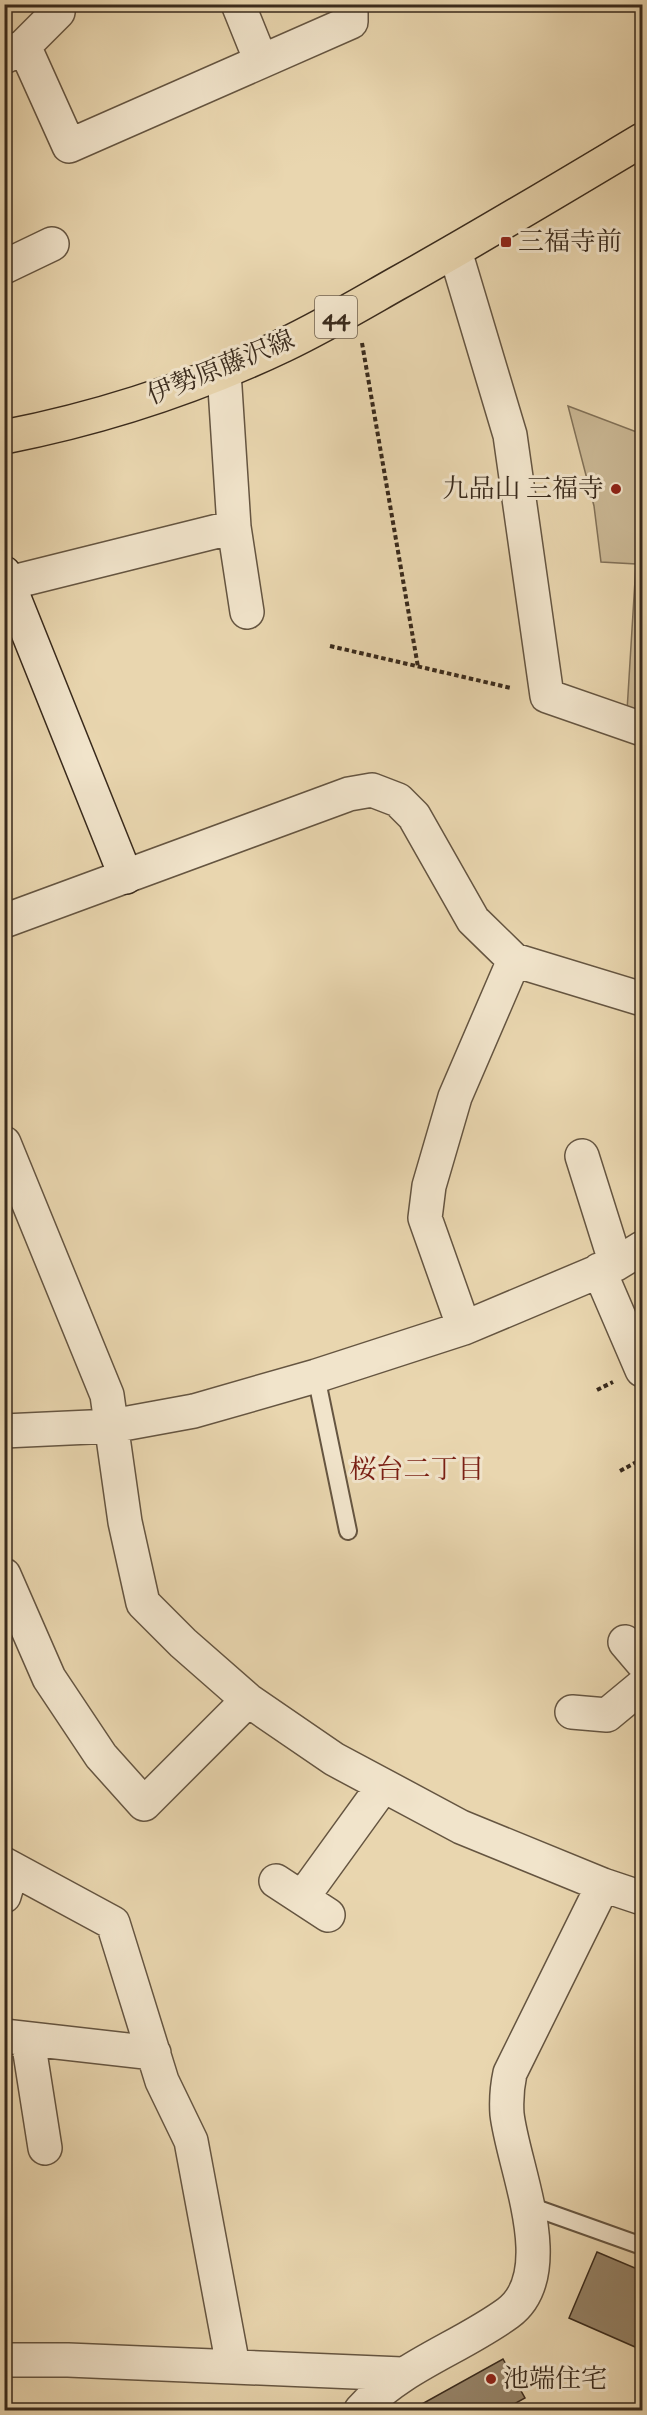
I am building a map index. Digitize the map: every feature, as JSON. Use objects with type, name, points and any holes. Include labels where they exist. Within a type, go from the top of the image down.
[{"type":"main road","name":"伊勢原藤沢線","points":[[4,437],[140,402],[224,372],[286,344],[455,251],[642,140]]},
{"type":"street","points":[[58,4],[58,12],[14,51],[69,146],[351,22],[351,4]]},
{"type":"street","points":[[238,4],[261,61]]},
{"type":"street","points":[[4,267],[52,244]]},
{"type":"street","points":[[455,251],[510,435],[547,696],[642,729]]},
{"type":"street","points":[[224,372],[234,526],[247,612]]},
{"type":"street","points":[[126,877],[7,578],[234,526]]},
{"type":"street","points":[[4,921],[349,794],[372,790],[398,800],[414,816],[473,920],[513,960],[642,999]]},
{"type":"street","points":[[464,1328],[425,1218],[429,1186],[455,1097],[513,960]]},
{"type":"street","points":[[4,1143],[107,1395],[125,1522],[143,1603],[183,1643],[248,1700],[334,1759],[461,1827],[603,1885],[642,1898]]},
{"type":"street","points":[[582,1156],[619,1261],[642,1370]]},
{"type":"street","points":[[4,1431],[111,1426],[194,1411],[316,1376],[464,1328],[619,1261]]},
{"type":"street","points":[[4,1575],[49,1678],[101,1756],[144,1804],[248,1700]]},
{"type":"street","points":[[572,1712],[607,1715],[642,1686]]},
{"type":"street","points":[[302,1898],[383,1786]]},
{"type":"street","points":[[7,1876],[113,1923],[162,2081],[191,2141],[232,2366]]},
{"type":"street","points":[[361,2410],[402,2374],[510,2312],[526,2290],[534,2263],[527,2205],[507,2116],[506,2095],[510,2073],[603,1885]]},
{"type":"street","points":[[45,2148],[16,2038],[154,2052]]},
{"type":"street","points":[[4,2360],[232,2366],[402,2374]]},
{"type":"lane","points":[[316,1376],[348,1531]]},
{"type":"lane","points":[[527,2205],[642,2246]]},
{"type":"path","points":[[356,307],[418,667]]},
{"type":"path","points":[[330,646],[547,696]]},
{"type":"path","points":[[620,1471],[642,1459]]},
{"type":"shaded area","points":[[568,406],[642,434],[642,716],[627,711],[636,564],[601,562],[594,506]]},
{"type":"building","points":[[597,2252],[642,2271],[642,2350],[569,2318]]},
{"type":"building","name":"池端住宅","points":[[503,2359],[525,2398],[503,2410],[411,2410]]},
{"type":"place","name":"三福寺前","points":[[506,242]]},
{"type":"place","name":"九品山 三福寺","points":[[616,489]]},
{"type":"place","name":"池端住宅","points":[[491,2379]]},
{"type":"district","name":"桜台二丁目","points":[[417,1470]]}]
